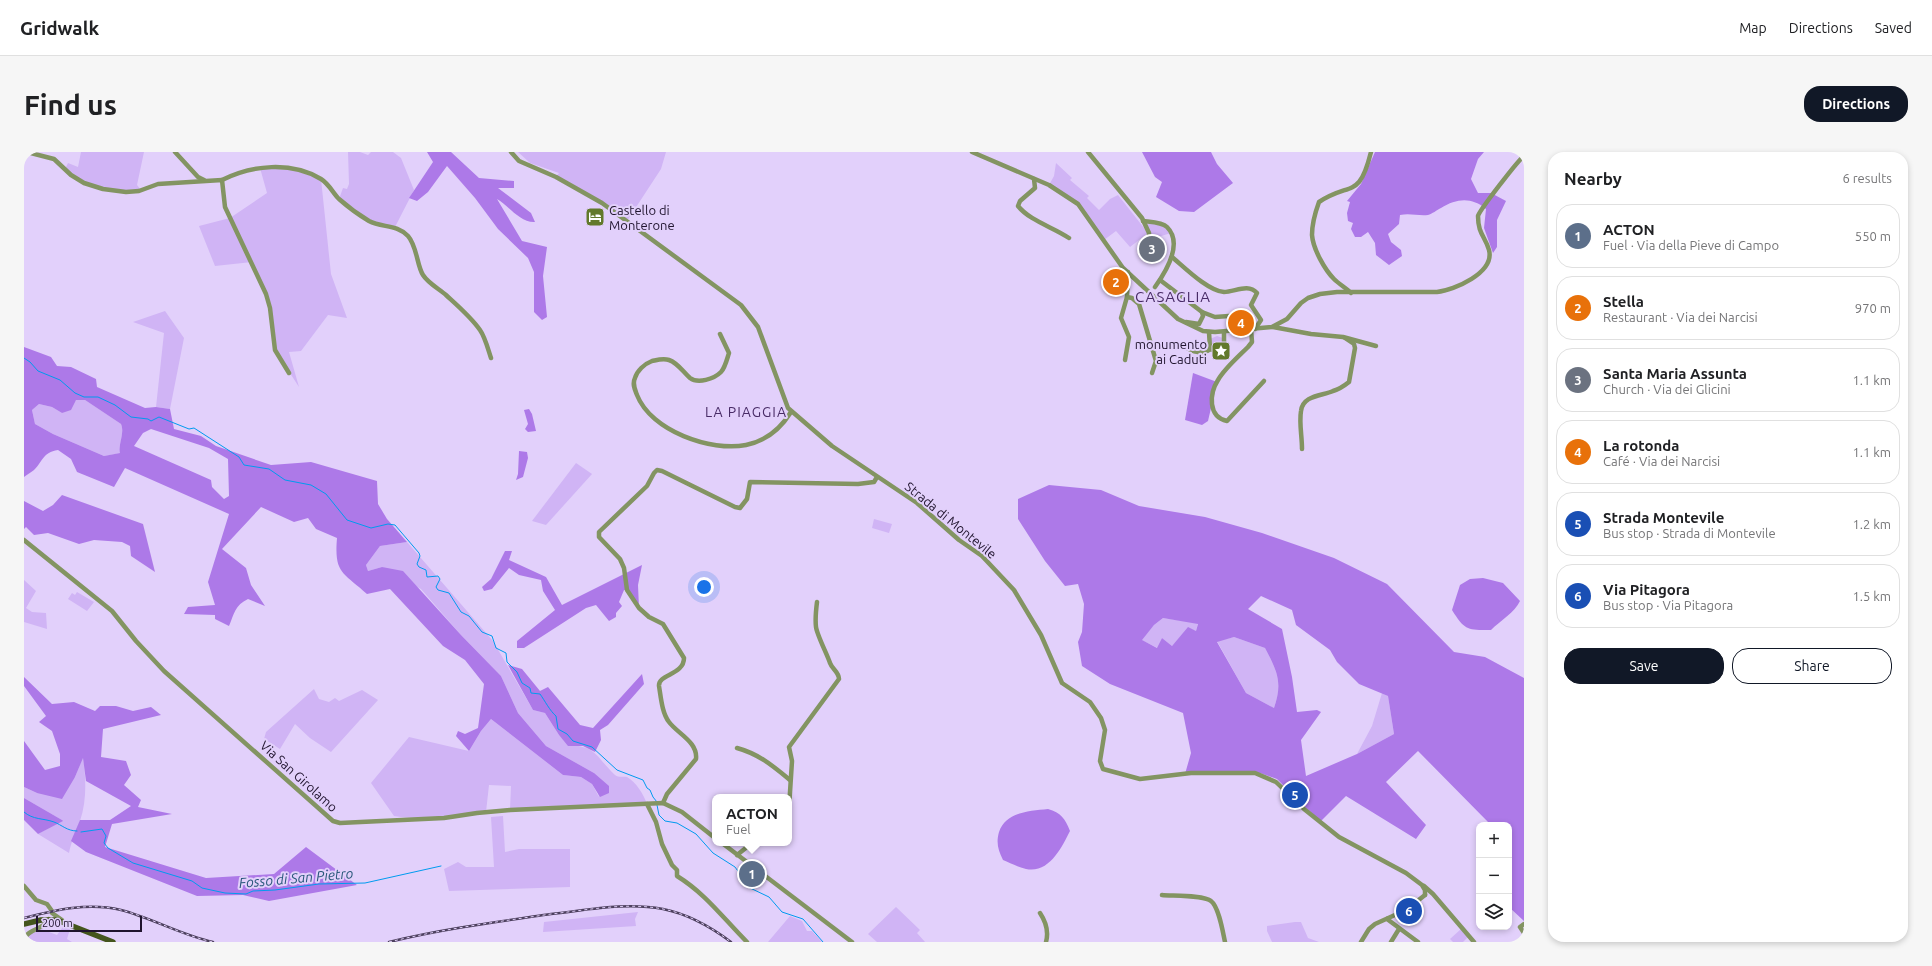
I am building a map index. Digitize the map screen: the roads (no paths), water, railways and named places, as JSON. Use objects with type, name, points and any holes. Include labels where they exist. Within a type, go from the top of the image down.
[{"type":"main road","points":[[24,924],[50,919],[62,922],[113,942]]},
{"type":"street","points":[[27,152],[54,159],[71,175],[84,183],[103,189],[126,192],[140,191],[158,184],[222,180],[252,168],[281,168],[300,171],[321,179],[339,199],[368,220],[376,224],[395,227],[408,236],[419,258],[423,275],[463,311],[481,330],[491,358]]},
{"type":"street","points":[[175,152],[198,177],[206,181]]},
{"type":"street","name":"Strada di Montevile","points":[[511,152],[519,161],[556,177],[602,203],[741,305],[758,328],[788,408],[791,412],[832,446],[917,503],[959,540],[982,556],[1014,590],[1041,634],[1062,683],[1090,702],[1097,710],[1104,730],[1100,761],[1104,769],[1140,779],[1191,773],[1255,773],[1276,782],[1304,809],[1339,837],[1406,873],[1422,885],[1433,894],[1474,942]]},
{"type":"street","points":[[972,152],[1059,190],[1078,204],[1107,246],[1128,272],[1183,322],[1196,329],[1209,332],[1224,332],[1272,327],[1345,338],[1376,346]]},
{"type":"street","points":[[1088,152],[1111,183],[1128,200],[1143,221],[1149,233],[1149,239]]},
{"type":"street","points":[[1351,292],[1334,280],[1328,272],[1312,237],[1312,224],[1319,202],[1327,196],[1354,188],[1362,180],[1371,152]]},
{"type":"street","points":[[1272,327],[1287,319],[1297,306],[1308,298],[1329,292],[1422,293],[1450,290],[1477,275],[1486,266],[1490,256],[1489,249],[1478,229],[1479,212],[1493,196],[1515,165],[1524,156]]},
{"type":"street","points":[[1034,179],[1035,188],[1020,201],[1018,206],[1022,212],[1061,232],[1069,238]]},
{"type":"street","points":[[222,180],[225,207],[266,294],[270,308],[275,350],[289,373]]},
{"type":"street","points":[[1143,221],[1161,224],[1168,227],[1173,240],[1174,248],[1172,257],[1155,287]]},
{"type":"street","points":[[1172,257],[1198,278],[1217,290],[1224,292],[1247,288],[1254,290],[1257,293],[1251,305],[1261,320],[1253,329],[1252,342],[1217,382],[1212,407],[1213,413],[1216,417],[1227,421],[1264,381]]},
{"type":"street","points":[[1125,360],[1129,337],[1122,318],[1127,297],[1128,272]]},
{"type":"street","points":[[1160,280],[1202,312],[1215,317],[1229,316]]},
{"type":"street","points":[[1127,297],[1132,298],[1139,304],[1156,361],[1152,373]]},
{"type":"street","points":[[1183,322],[1199,324],[1203,316],[1202,312]]},
{"type":"street","points":[[1209,332],[1210,349]]},
{"type":"street","points":[[1210,349],[1216,351],[1224,348],[1224,332]]},
{"type":"street","points":[[720,334],[729,353],[721,372],[715,376],[698,381],[691,379],[676,363],[670,360],[660,359],[649,362],[640,369],[634,379],[634,388],[639,402],[654,418],[683,436],[712,444],[728,446],[747,445],[768,437],[783,424],[791,412]]},
{"type":"street","points":[[1302,449],[1301,410],[1305,402],[1312,396],[1340,389],[1349,382],[1355,348],[1354,344],[1345,338]]},
{"type":"street","points":[[1179,344],[1200,353],[1206,352],[1210,349]]},
{"type":"street","points":[[712,836],[682,812],[663,803],[667,794],[696,759],[697,754],[693,746],[669,722],[664,712],[659,684],[661,680],[682,666],[684,658],[663,624],[649,617],[635,602],[627,590],[624,568],[620,559],[599,537],[599,532],[647,486],[657,470],[740,508],[747,499],[750,482],[858,484],[874,482],[877,477]]},
{"type":"street","name":"Via San Girolamo","points":[[24,540],[112,612],[164,671],[333,822],[340,823],[444,818],[481,812],[663,803]]},
{"type":"street","points":[[790,794],[792,761],[788,747],[839,679],[838,674],[830,664],[828,655],[817,632],[815,619],[817,602]]},
{"type":"street","points":[[737,748],[752,752],[763,758],[790,780]]},
{"type":"street","points":[[649,804],[662,844],[676,870],[677,876],[695,887],[706,897],[747,942]]},
{"type":"street","points":[[726,846],[852,942]]},
{"type":"street","points":[[737,855],[748,846]]},
{"type":"street","points":[[1422,885],[1425,895]]},
{"type":"street","points":[[24,886],[36,900],[47,904],[52,912],[62,920],[62,922]]},
{"type":"street","points":[[1361,942],[1371,927],[1406,910],[1425,895],[1433,894]]},
{"type":"street","points":[[1162,895],[1204,898],[1211,901],[1216,908],[1225,942]]},
{"type":"street","points":[[1040,913],[1045,920],[1047,929],[1046,942]]},
{"type":"street","points":[[24,939],[31,932],[44,926],[50,919]]},
{"type":"street","points":[[1387,919],[1418,942]]},
{"type":"street","points":[[1524,924],[1520,926],[1524,934]]},
{"type":"street","points":[[1392,940],[1399,929]]},
{"type":"street","points":[[1392,940],[1407,934]]},
{"type":"waterway","points":[[24,358],[38,371],[60,380],[75,393],[84,397],[98,397],[115,405],[131,417],[148,419],[151,421],[159,417],[189,429],[194,428],[239,457],[244,465],[269,469],[285,480],[311,485],[326,494],[347,520],[371,528],[388,524],[395,525],[419,553],[420,556],[417,564],[419,567],[426,570],[427,577],[438,576],[440,579],[436,587],[438,590],[449,593],[461,612],[469,616],[482,632],[492,636],[496,648],[506,653],[507,662],[517,672],[522,683],[530,688],[531,693],[540,694],[556,716],[558,729],[567,734],[573,741],[592,747],[617,770],[643,780],[657,802]]},
{"type":"waterway","points":[[657,805],[659,815],[665,821],[677,823],[696,834],[713,853],[735,867],[740,874],[741,880],[748,887],[769,897],[782,912],[803,919],[823,942]]},
{"type":"waterway","name":"Fosso di San Pietro","points":[[24,812],[35,818],[54,822],[67,829],[77,831]]},
{"type":"waterway","name":"Fosso di San Pietro","points":[[81,832],[102,829],[106,836],[104,843],[108,848],[133,863],[192,881],[202,888],[225,893],[246,894],[253,891],[275,890],[319,884],[365,883],[441,866]]},
{"type":"railway","points":[[389,942],[409,937],[510,920],[621,906],[649,907],[672,911],[707,926],[731,942]]},
{"type":"railway","points":[[24,918],[72,908],[109,908],[133,913],[189,935],[213,942]]},
{"type":"place","name":"Castello di Monterone","points":[[595,217]]},
{"type":"place","name":"Santa Maria Assunta","points":[[1152,249]]},
{"type":"place","name":"Stella","points":[[1116,282]]},
{"type":"place","name":"La rotonda","points":[[1241,323]]},
{"type":"place","name":"monumento ai Caduti","points":[[1221,351]]},
{"type":"place","name":"Strada Montevile","points":[[1295,795]]},
{"type":"place","name":"ACTON","points":[[752,874]]},
{"type":"place","name":"Via Pitagora","points":[[1409,911]]},
{"type":"district","name":"CASAGLIA","points":[[1173,296]]},
{"type":"district","name":"LA PIAGGIA","points":[[746,412]]}]
